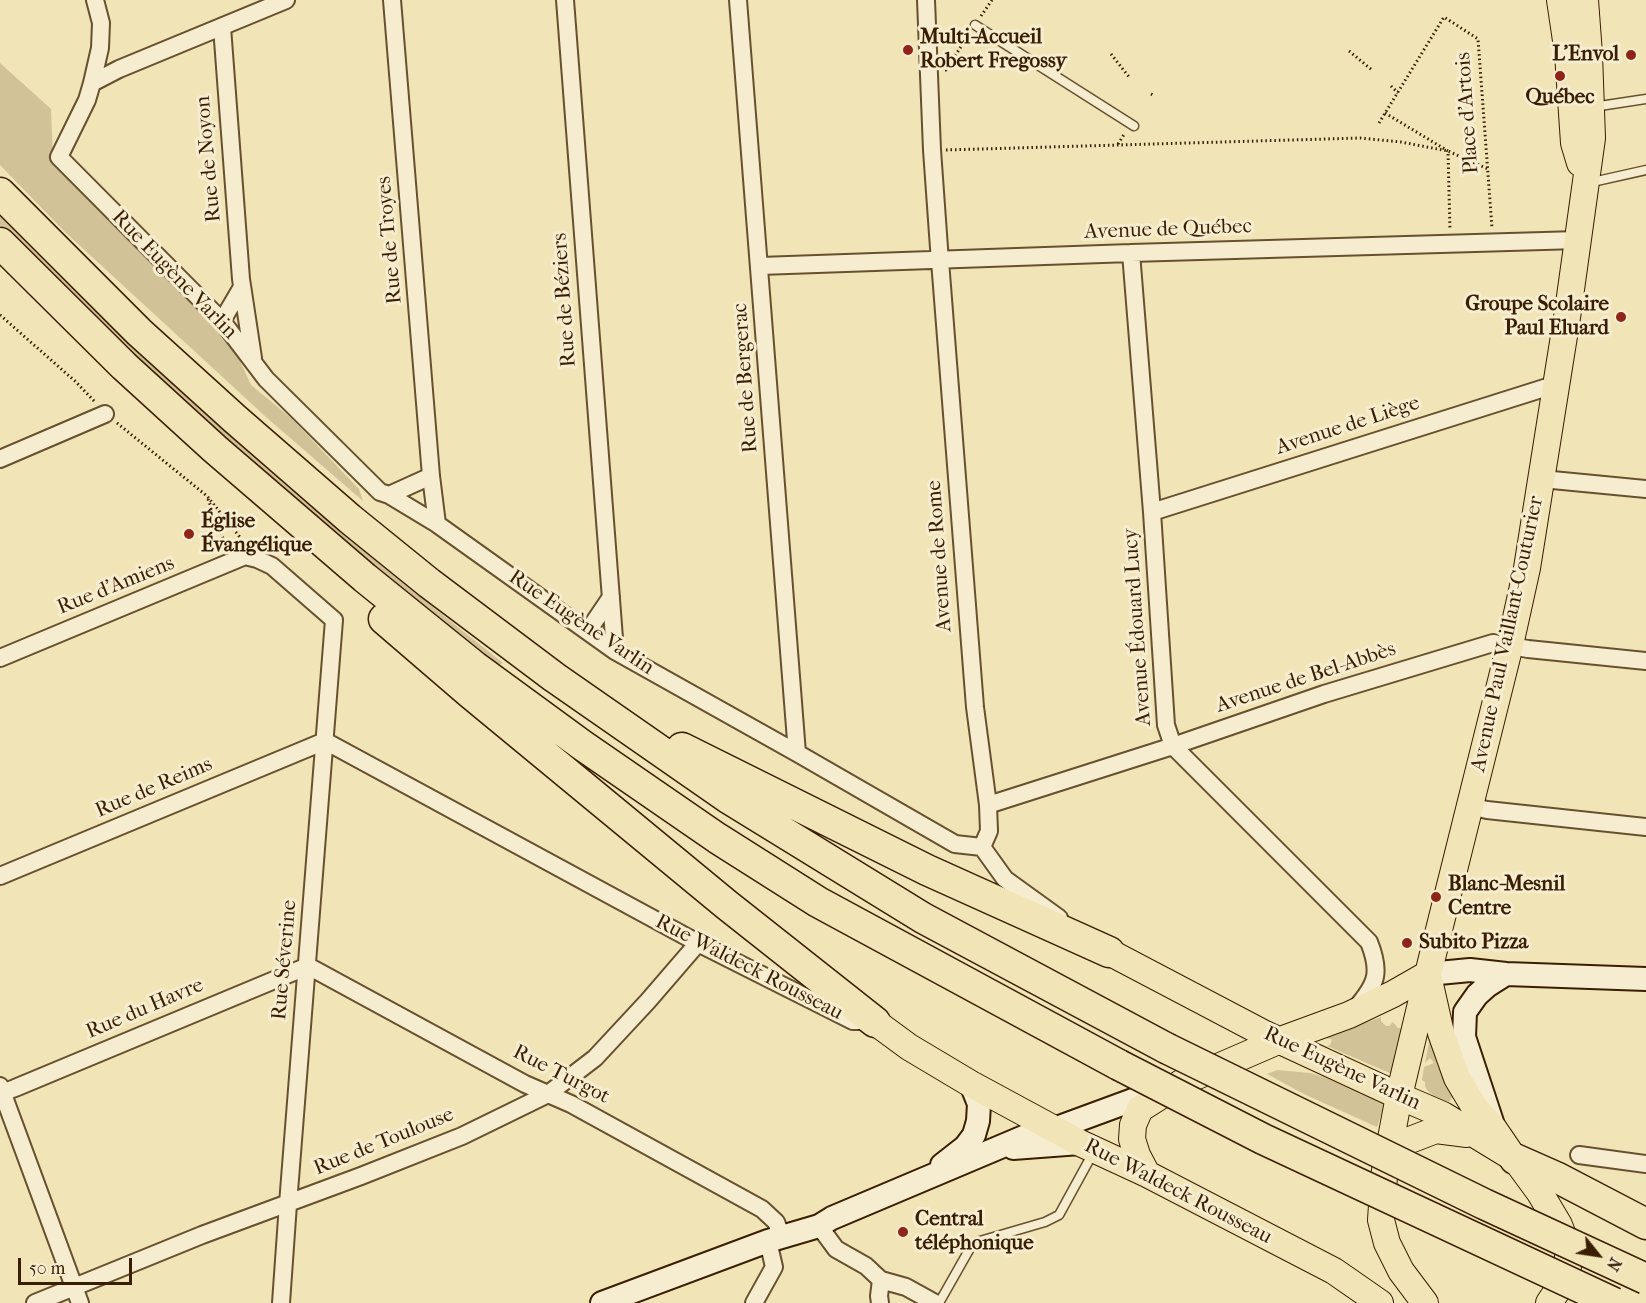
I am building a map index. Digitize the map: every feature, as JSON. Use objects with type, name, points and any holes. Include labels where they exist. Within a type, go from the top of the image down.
[{"type":"highway","points":[[0,193],[139,332],[350,519],[429,583],[554,677],[728,798],[923,918],[1166,1048],[1484,1204],[1646,1279]]},
{"type":"highway","points":[[0,243],[124,366],[214,449],[365,578],[474,666],[582,745],[717,838],[818,902],[1119,1065],[1263,1139],[1614,1303]]},
{"type":"highway","points":[[311,532],[325,569],[470,693],[727,905],[875,1022]]},
{"type":"highway","points":[[645,741],[677,746],[927,870],[1109,952]]},
{"type":"highway","points":[[1515,1160],[1558,1178],[1646,1224]]},
{"type":"main road","name":"Avenue Paul Vaillant-Couturier","points":[[1560,0],[1568,54],[1574,143],[1585,184]]},
{"type":"main road","name":"Avenue Paul Vaillant-Couturier","points":[[1425,1303],[1401,1271],[1387,1243],[1381,1220],[1384,1176],[1399,1096],[1527,568],[1557,384],[1592,138],[1586,0]]},
{"type":"main road","name":"Rue Eugène Varlin","points":[[1109,952],[1278,1041],[1484,1132]]},
{"type":"main road","name":"Avenue Paul Vaillant-Couturier","points":[[1428,974],[1441,1034],[1457,1078],[1484,1132],[1515,1160],[1540,1193],[1559,1225],[1568,1248],[1568,1267],[1559,1288],[1549,1303]]},
{"type":"main road","points":[[1147,1174],[1131,1139],[1133,1125],[1140,1109],[1181,1083],[1278,1041],[1349,1015],[1428,974]]},
{"type":"main road","name":"Rue Eugène Varlin","points":[[1209,1004],[1255,1017],[1290,1021],[1349,1015]]},
{"type":"main road","name":"Rue Waldeck Rousseau","points":[[875,1022],[909,1047],[1046,1130],[1088,1146],[1147,1174],[1334,1271],[1388,1293],[1425,1303]]},
{"type":"main road","points":[[1384,1176],[1402,1143],[1436,1130],[1484,1132]]},
{"type":"main road","name":"Rue Waldeck Rousseau","points":[[1334,1271],[1380,1303]]},
{"type":"street","points":[[92,83],[100,48],[101,23],[95,0]]},
{"type":"street","points":[[92,83],[119,69],[286,0]]},
{"type":"street","name":"Rue de Troyes","points":[[392,0],[431,476],[438,524]]},
{"type":"street","name":"Rue de Béziers","points":[[565,0],[615,651]]},
{"type":"street","name":"Rue de Bergerac","points":[[738,0],[797,753]]},
{"type":"street","name":"Avenue de Rome","points":[[926,0],[932,150],[940,260],[975,707],[988,805],[989,831],[982,847]]},
{"type":"street","name":"Avenue Paul Vaillant-Couturier","points":[[1572,0],[1581,78],[1591,102]]},
{"type":"street","name":"Rue de Noyon","points":[[222,27],[242,287],[253,362]]},
{"type":"street","name":"Rue Eugène Varlin","points":[[92,83],[87,100],[59,157],[222,321],[266,379],[371,485],[438,524],[615,651],[955,844],[982,847],[1005,879],[1109,952]]},
{"type":"street","name":"Avenue de Québec","points":[[760,266],[1578,240]]},
{"type":"street","name":"Avenue Édouard Lucy","points":[[1131,253],[1166,725],[1173,746],[1369,942],[1376,973],[1366,996],[1349,1015]]},
{"type":"street","points":[[222,321],[242,287]]},
{"type":"street","name":"Avenue de Liège","points":[[1152,512],[1557,384]]},
{"type":"street","points":[[0,459],[105,414]]},
{"type":"street","points":[[389,495],[431,476]]},
{"type":"street","points":[[1542,478],[1646,489]]},
{"type":"street","name":"Rue d'Amiens","points":[[0,658],[245,556],[257,558]]},
{"type":"street","name":"Rue Séverine","points":[[257,558],[272,566],[334,620],[281,1303]]},
{"type":"street","points":[[588,631],[611,597]]},
{"type":"street","name":"Avenue de Bel-Abbès","points":[[988,805],[1173,746],[1324,694],[1493,643],[1528,649],[1646,661]]},
{"type":"street","name":"Rue Waldeck Rousseau","points":[[325,741],[698,943],[853,1021],[875,1022]]},
{"type":"street","name":"Rue de Reims","points":[[0,876],[325,741]]},
{"type":"street","points":[[1470,806],[1487,810],[1646,827]]},
{"type":"street","name":"Rue de Toulouse","points":[[35,1303],[77,1295],[202,1235],[462,1136],[548,1094],[596,1058],[698,943]]},
{"type":"street","name":"Rue du Havre","points":[[1,1090],[8,1091],[26,1084],[308,966]]},
{"type":"street","name":"Rue Turgot","points":[[308,966],[525,1084],[571,1104],[762,1209],[776,1222],[775,1239]]},
{"type":"street","points":[[1428,974],[1470,970],[1506,974],[1646,979]]},
{"type":"street","points":[[1484,1132],[1464,1036],[1465,1012],[1487,986],[1506,974]]},
{"type":"street","points":[[922,1180],[965,1147],[974,1135],[979,1104],[971,1083]]},
{"type":"street","points":[[602,1303],[775,1239],[819,1226],[832,1218],[997,1150],[1010,1142],[1181,1083]]},
{"type":"street","points":[[1,1090],[77,1295]]},
{"type":"street","points":[[997,1150],[1088,1146]]},
{"type":"street","points":[[1579,1155],[1646,1164]]},
{"type":"street","points":[[819,1226],[836,1250],[866,1266],[881,1280],[906,1287],[937,1303]]},
{"type":"street","points":[[754,1303],[774,1267],[775,1239]]},
{"type":"street","points":[[880,1303],[881,1280]]},
{"type":"lane","points":[[975,25],[1134,126]]},
{"type":"lane","points":[[1591,102],[1646,99]]},
{"type":"lane","points":[[1585,184],[1646,170]]},
{"type":"lane","points":[[937,1303],[973,1243],[1045,1222],[1059,1215],[1088,1146]]},
{"type":"path","points":[[929,72],[946,70],[992,0]]},
{"type":"path","name":"Place d'Artois","points":[[1379,123],[1444,17],[1478,39],[1493,242]]},
{"type":"path","points":[[1349,51],[1372,70]]},
{"type":"path","points":[[1111,54],[1129,78]]},
{"type":"path","points":[[1390,86],[1398,93]]},
{"type":"path","points":[[1385,113],[1448,151],[1488,169]]},
{"type":"path","points":[[932,150],[1360,138],[1401,142],[1448,151]]},
{"type":"path","points":[[1448,151],[1450,243]]},
{"type":"path","points":[[0,315],[76,382],[105,414],[207,496],[257,558]]},
{"type":"path","points":[[207,496],[232,562]]},
{"type":"shaded area","points":[[0,63],[51,109],[53,160],[234,348],[251,385],[291,418],[359,489],[363,501],[266,417],[65,232],[0,165]]},
{"type":"shaded area","points":[[0,215],[203,412],[299,497],[503,663],[498,665],[395,585],[248,461],[121,345],[40,266],[0,225]]},
{"type":"shaded area","points":[[1381,1017],[1381,1021],[1386,1026],[1393,1022],[1401,1028],[1392,1074],[1327,1046],[1332,1040],[1324,1038]]},
{"type":"shaded area","points":[[1430,1037],[1441,1069],[1454,1095],[1449,1102],[1430,1093],[1422,1080],[1424,1067],[1434,1063],[1430,1058],[1425,1063]]},
{"type":"shaded area","points":[[1277,1070],[1310,1073],[1324,1077],[1385,1104],[1377,1127],[1304,1094],[1267,1074]]},
{"type":"place","name":"Multi-Accueil Robert Fregossy","points":[[908,50]]},
{"type":"place","name":"L'Envol","points":[[1631,55]]},
{"type":"place","name":"Québec","points":[[1560,76]]},
{"type":"place","name":"Groupe Scolaire Paul Eluard","points":[[1621,317]]},
{"type":"place","name":"Église Évangélique","points":[[189,534]]},
{"type":"place","name":"Blanc-Mesnil Centre","points":[[1436,897]]},
{"type":"place","name":"Subito Pizza","points":[[1407,943]]},
{"type":"place","name":"Central téléphonique","points":[[903,1232]]}]
